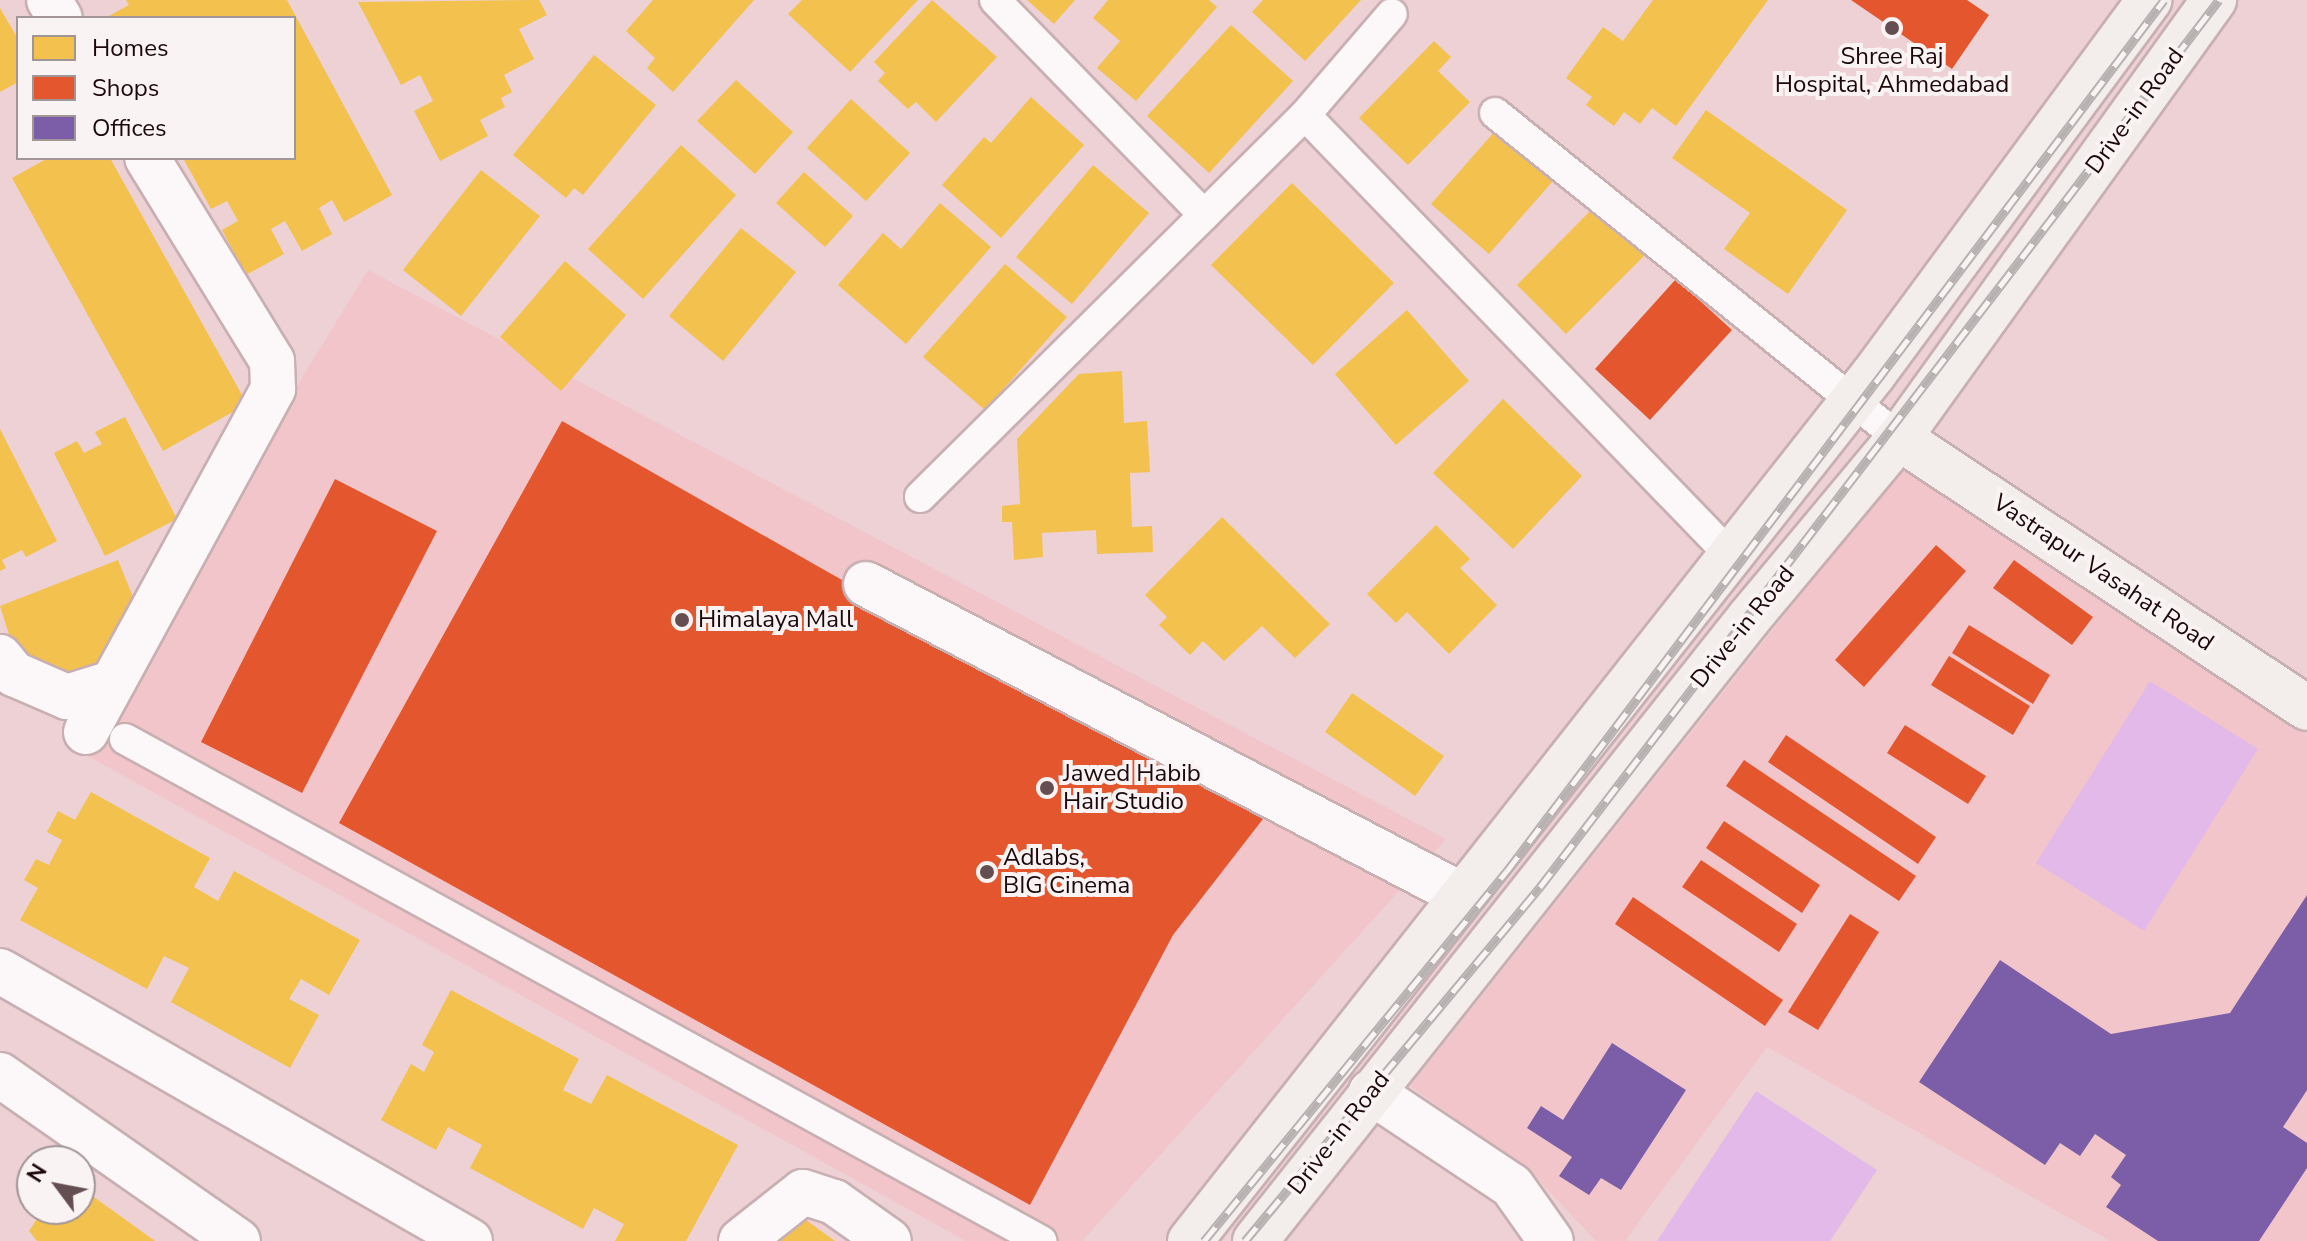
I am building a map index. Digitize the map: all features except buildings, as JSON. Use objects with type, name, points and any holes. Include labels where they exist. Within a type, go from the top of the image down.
[{"type":"main road","points":[[1190,1241],[1853,400],[2149,0]]},
{"type":"main road","name":"Drive-in Road","points":[[1255,1241],[1749,618],[1899,438],[2214,0]]},
{"type":"main road","name":"Vastrapur Vasahat Road","points":[[1899,438],[2307,708]]},
{"type":"street","points":[[106,736],[112,683],[273,389],[272,361],[148,160]]},
{"type":"street","points":[[866,584],[1462,895]]},
{"type":"street","points":[[0,657],[14,674],[67,697],[112,683]]},
{"type":"street","points":[[0,971],[470,1241]]},
{"type":"street","points":[[0,1075],[238,1241]]},
{"type":"street","points":[[1371,1092],[1512,1186],[1551,1241]]},
{"type":"street","points":[[741,1241],[803,1192],[834,1202],[889,1241]]},
{"type":"lane","points":[[995,0],[1204,215]]},
{"type":"lane","points":[[920,497],[1305,115],[1392,14]]},
{"type":"lane","points":[[1495,113],[1899,438]]},
{"type":"lane","points":[[1305,115],[1731,556]]},
{"type":"lane","points":[[106,736],[1041,1241]]},
{"type":"shaded area","points":[[368,270],[1446,839],[1082,1241],[966,1241],[75,749]]},
{"type":"shaded area","points":[[1905,464],[2307,735],[2307,1241],[2110,1241],[1767,1047],[1625,1241],[1596,1241],[1531,1172],[1410,1086]]},
{"type":"shaded area","points":[[2150,681],[2258,749],[2144,931],[2036,863]]},
{"type":"shaded area","points":[[1756,1091],[1877,1170],[1830,1241],[1657,1241]]},
{"type":"railway","points":[[1204,1241],[1507,871],[2164,0]]},
{"type":"railway","points":[[1245,1241],[1540,887],[2219,0]]},
{"type":"place","name":"Shree Raj Hospital, Ahmedabad","points":[[1892,28]]},
{"type":"place","name":"Himalaya Mall","points":[[682,620]]},
{"type":"place","name":"Jawed Habib Hair Studio","points":[[1047,788]]},
{"type":"place","name":"Adlabs, BIG Cinema","points":[[987,872]]}]
